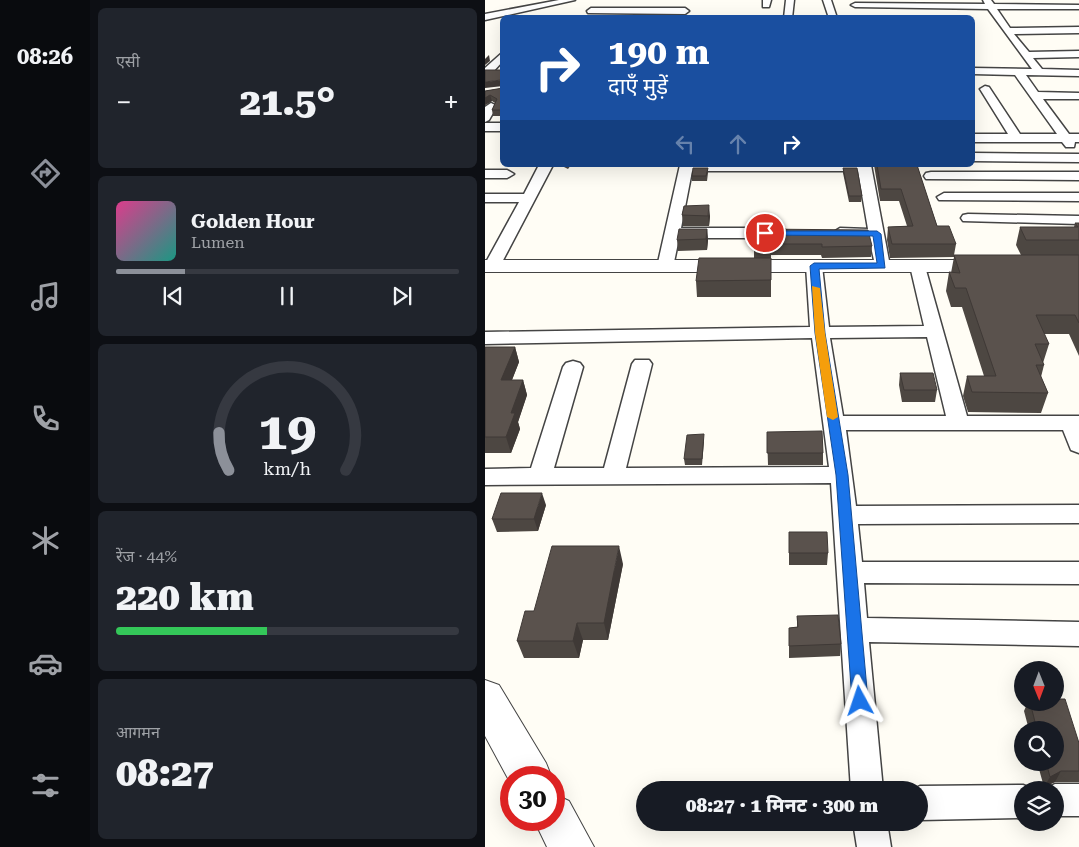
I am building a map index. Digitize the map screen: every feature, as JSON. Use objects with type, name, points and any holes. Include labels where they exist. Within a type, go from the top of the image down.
[{"type":"street","points":[[485,17],[571,0]]},
{"type":"street","points":[[788,15],[790,0]]},
{"type":"street","points":[[827,0],[832,15]]},
{"type":"street","points":[[987,0],[994,8],[1007,31],[1040,73]]},
{"type":"street","points":[[1013,0],[1020,7]]},
{"type":"street","points":[[1058,0],[1064,7]]},
{"type":"street","points":[[591,11],[683,14],[688,2],[651,2]]},
{"type":"street","points":[[855,6],[891,3],[960,8],[1020,7],[1037,4],[1079,7]]},
{"type":"street","points":[[891,3],[896,15]]},
{"type":"street","points":[[1007,31],[1079,30]]},
{"type":"street","points":[[1026,55],[1079,54]]},
{"type":"street","points":[[486,72],[500,58]]},
{"type":"street","points":[[486,72],[500,71]]},
{"type":"street","points":[[975,71],[1079,73]]},
{"type":"street","points":[[1018,72],[1054,125],[1079,157]]},
{"type":"street","points":[[985,89],[1015,138]]},
{"type":"street","points":[[1034,95],[1079,96]]},
{"type":"street","points":[[491,106],[485,118],[500,119]]},
{"type":"street","points":[[1042,106],[1079,106]]},
{"type":"street","points":[[1054,125],[1071,125]]},
{"type":"street","points":[[485,127],[500,127]]},
{"type":"street","points":[[975,138],[1079,138]]},
{"type":"street","points":[[975,157],[1079,157]]},
{"type":"street","points":[[489,266],[545,167]]},
{"type":"street","points":[[665,266],[687,167]]},
{"type":"street","points":[[864,167],[882,266]]},
{"type":"street","points":[[485,174],[507,174]]},
{"type":"street","points":[[931,176],[1079,176]]},
{"type":"street","points":[[944,197],[1079,196]]},
{"type":"street","points":[[485,198],[529,198]]},
{"type":"street","points":[[968,218],[1079,220]]},
{"type":"street","points":[[672,233],[799,233]]},
{"type":"street","points":[[828,233],[877,234]]},
{"type":"street","points":[[489,266],[1013,266]]},
{"type":"street","points":[[814,266],[820,333],[842,475],[866,781]]},
{"type":"street","points":[[918,266],[958,422]]},
{"type":"street","points":[[485,338],[935,331]]},
{"type":"street","points":[[613,476],[642,364]]},
{"type":"street","points":[[540,477],[573,367]]},
{"type":"street","points":[[834,423],[1075,423],[1079,445]]},
{"type":"street","points":[[485,477],[842,475]]},
{"type":"street","points":[[846,515],[1079,514]]},
{"type":"street","points":[[849,572],[1079,573]]},
{"type":"street","points":[[854,630],[1079,634]]},
{"type":"street","points":[[487,706],[524,766]]},
{"type":"street","points":[[1064,800],[1079,800]]},
{"type":"street","points":[[928,803],[1014,801]]},
{"type":"street","points":[[563,831],[572,847]]},
{"type":"street","points":[[871,831],[874,847]]},
{"type":"building","points":[[485,70],[500,70],[500,80],[485,82]]},
{"type":"building","points":[[500,88],[500,110],[492,110],[497,99],[490,95],[485,98],[485,91]]},
{"type":"building","points":[[877,167],[918,167],[937,226],[949,226],[956,244],[892,244],[888,227],[913,226],[901,189],[881,189]]},
{"type":"building","points":[[693,168],[708,168],[706,176],[692,176]]},
{"type":"building","points":[[843,168],[857,168],[862,196],[849,196]]},
{"type":"building","points":[[709,205],[708,216],[682,215],[684,206]]},
{"type":"building","points":[[1075,223],[1079,223],[1079,240],[1026,240],[1020,227],[1078,227]]},
{"type":"building","points":[[679,229],[707,229],[706,239],[677,240]]},
{"type":"building","points":[[754,229],[868,230],[872,246],[822,247],[822,244],[771,244],[771,247],[754,247]]},
{"type":"building","points":[[954,255],[1079,255],[1079,323],[1075,315],[1036,315],[1049,344],[1035,344],[1044,365],[1036,365],[1048,393],[972,392],[967,376],[996,376],[966,288],[955,288],[949,272],[960,273]]},
{"type":"building","points":[[699,258],[771,258],[771,280],[696,281]]},
{"type":"building","points":[[485,347],[515,347],[501,380],[523,380],[511,413],[515,413],[506,437],[485,437]]},
{"type":"building","points":[[900,373],[933,373],[937,390],[904,390]]},
{"type":"building","points":[[822,431],[823,453],[767,453],[767,432]]},
{"type":"building","points":[[704,434],[702,459],[684,459],[687,435]]},
{"type":"building","points":[[501,493],[542,493],[534,519],[492,519]]},
{"type":"building","points":[[789,532],[827,532],[828,553],[789,553]]},
{"type":"building","points":[[552,546],[619,546],[604,623],[577,623],[573,641],[517,641],[525,611],[534,611]]},
{"type":"building","points":[[838,615],[841,644],[789,646],[789,628],[798,627],[797,616]]},
{"type":"building","points":[[1065,699],[1079,743],[1079,771],[1064,771],[1064,721],[1035,721],[1032,711],[1064,711]]},
{"type":"building","points":[[1048,771],[1061,771],[1050,777]]},
{"type":"slow traffic","points":[[816,288],[820,333],[833,417]]},
{"type":"route","points":[[765,233],[877,234],[882,266],[814,266],[820,333],[842,475],[860,701]]}]
